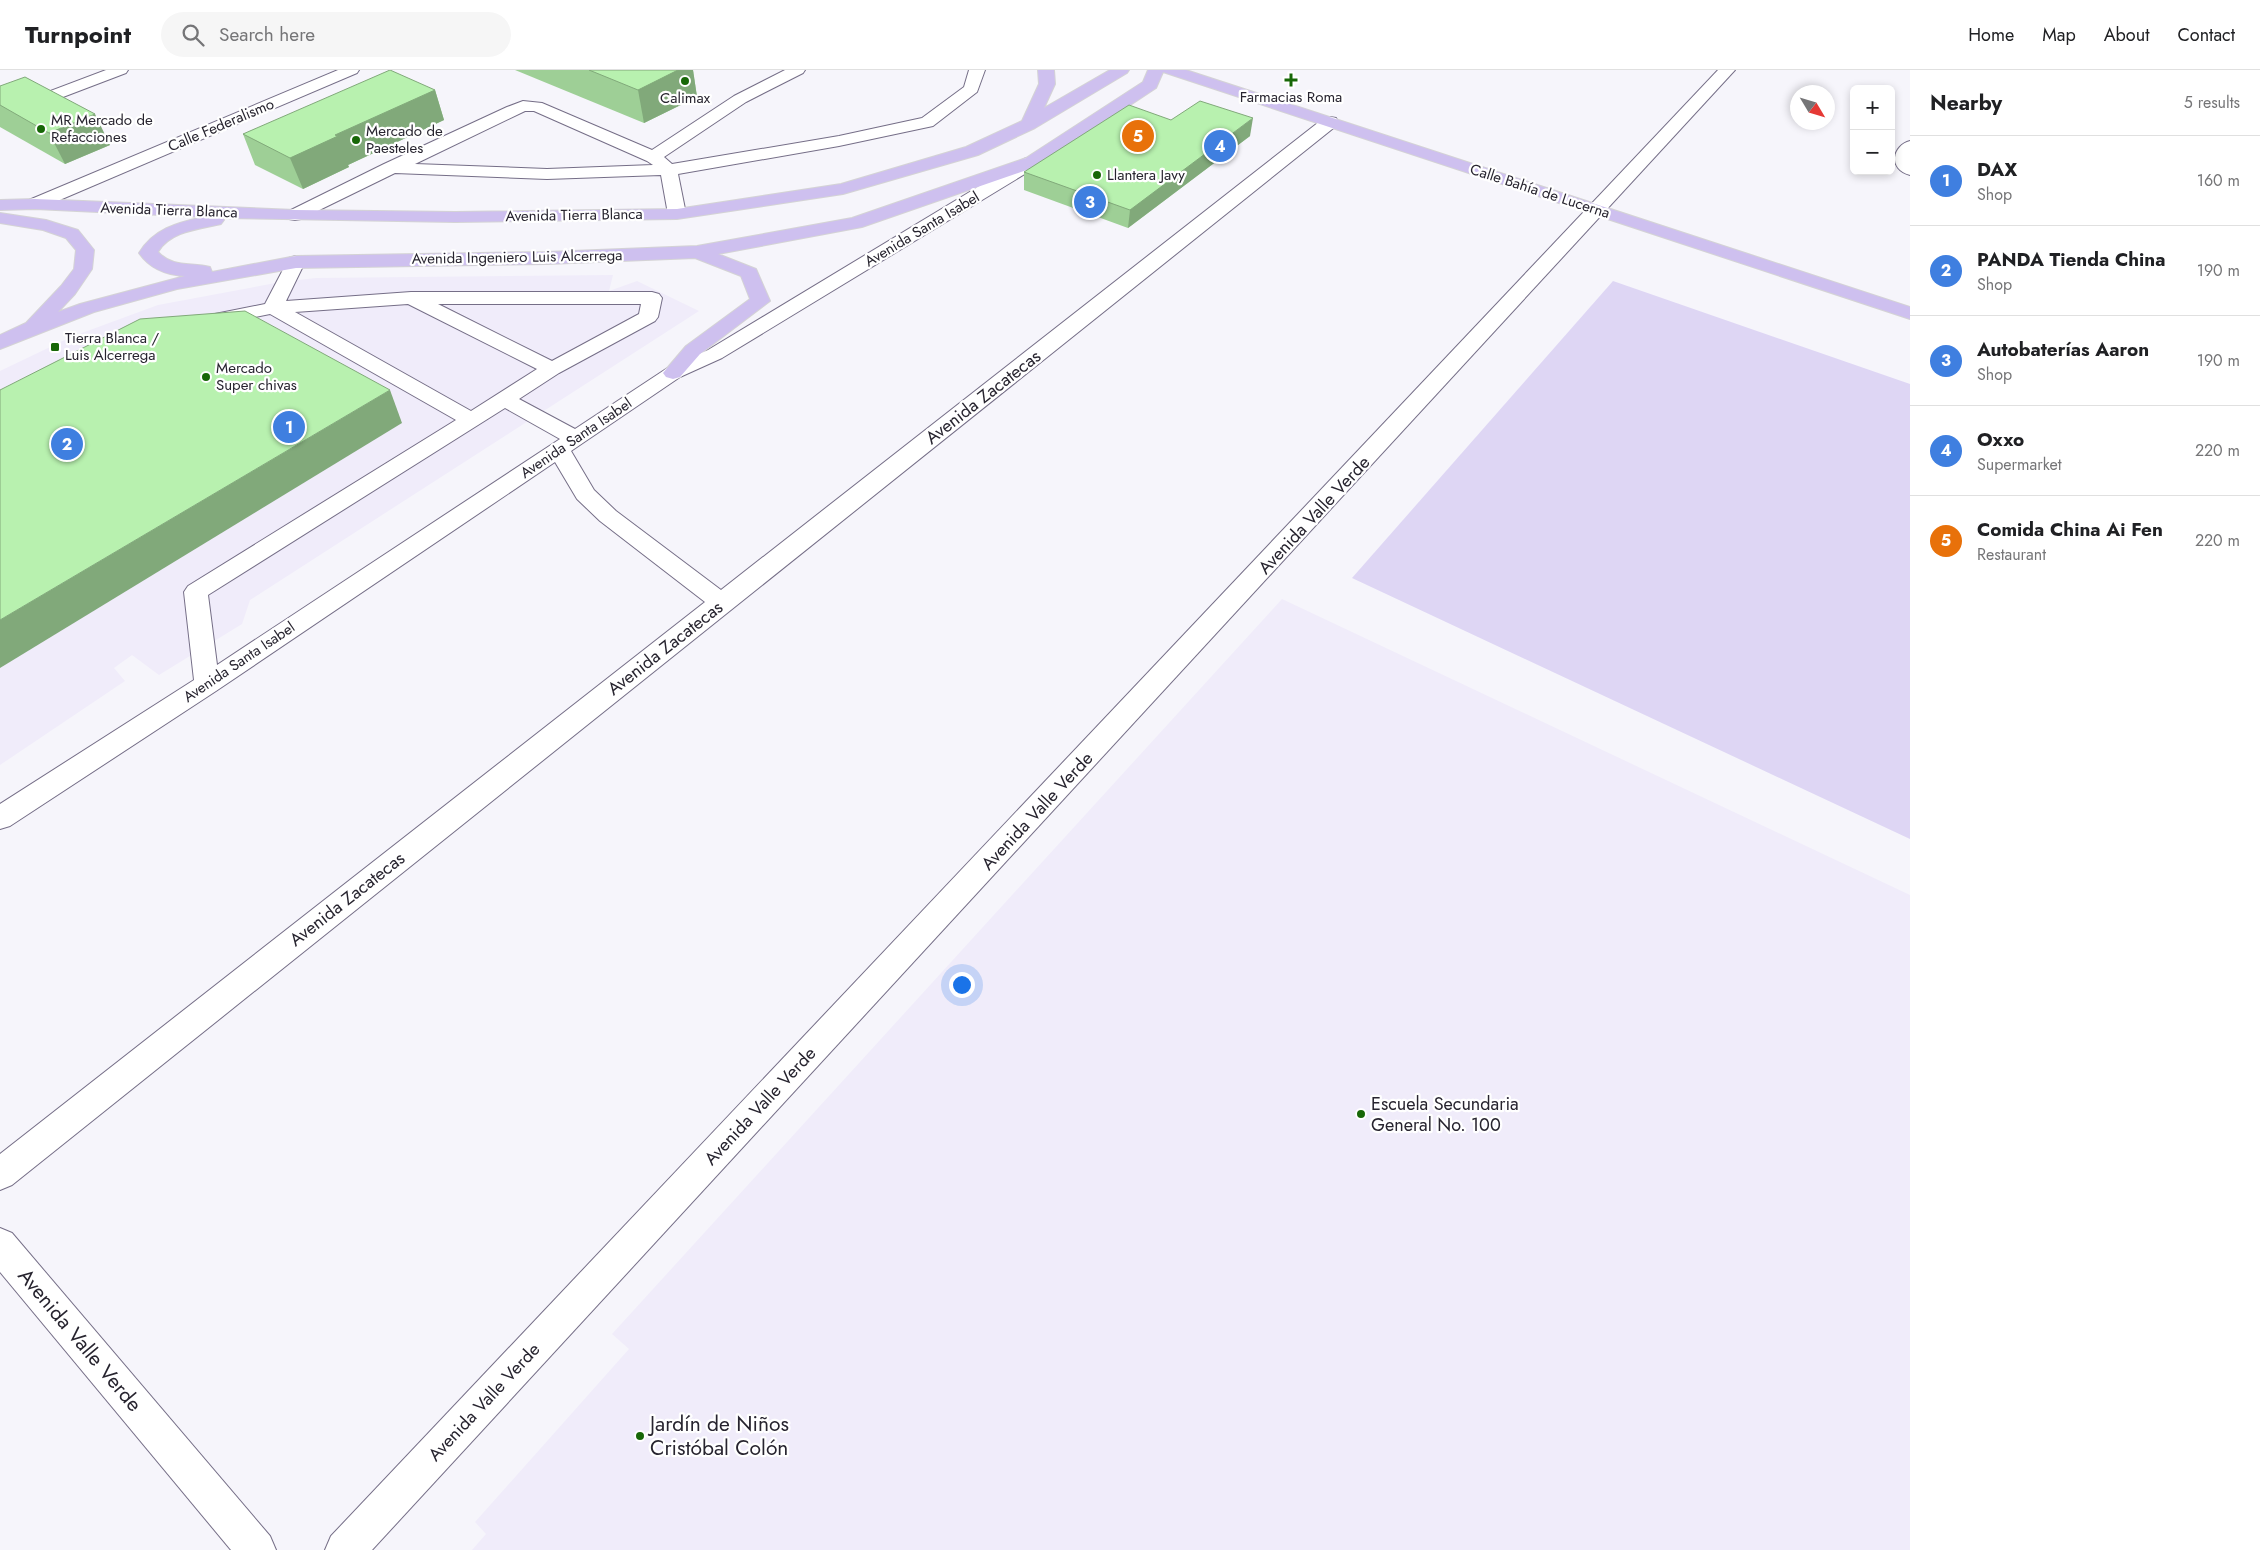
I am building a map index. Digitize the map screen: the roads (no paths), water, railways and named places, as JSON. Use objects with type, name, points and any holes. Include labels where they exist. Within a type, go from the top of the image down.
[{"type":"main road","points":[[1029,124],[1047,84],[1046,70]]},
{"type":"main road","name":"Avenida Tierra Blanca","points":[[0,205],[35,204],[94,208],[295,215],[455,217],[677,214],[843,189],[972,151],[1029,124],[1121,70]]},
{"type":"main road","name":"Avenida Santa Isabel","points":[[1032,162],[1150,85],[1156,70]]},
{"type":"main road","name":"Calle Bahía de Lucerna","points":[[1170,70],[1910,313]]},
{"type":"main road","name":"Avenida Ingeniero Luis Alcerrega","points":[[0,343],[29,329],[87,308],[175,284],[296,262],[547,258],[696,252],[856,223],[1032,162]]},
{"type":"main road","points":[[271,213],[222,218],[190,226],[156,240],[148,253],[154,262],[187,272],[216,271],[296,262]]},
{"type":"main road","points":[[663,232],[672,224],[677,214]]},
{"type":"main road","points":[[0,218],[46,225],[72,234],[85,250],[83,269],[68,290],[29,329]]},
{"type":"main road","points":[[547,258],[645,236]]},
{"type":"main road","points":[[673,373],[693,350],[760,301],[749,273],[696,252]]},
{"type":"street","points":[[0,116],[120,70]]},
{"type":"street","name":"Calle Federalismo","points":[[35,204],[351,70]]},
{"type":"street","points":[[653,157],[740,99],[797,70]]},
{"type":"street","points":[[390,168],[547,174],[669,170],[839,141],[927,122],[971,89],[977,70]]},
{"type":"street","name":"Avenida Valle Verde","points":[[345,1550],[1727,70]]},
{"type":"street","points":[[295,215],[513,110],[530,105],[653,157],[669,170],[677,214]]},
{"type":"street","name":"Avenida Zacatecas","points":[[0,1174],[1330,122]]},
{"type":"street","points":[[1907,169],[1904,154],[1910,146]]},
{"type":"street","name":"Avenida Santa Isabel","points":[[0,818],[207,684],[673,373],[716,354],[1032,162]]},
{"type":"street","points":[[274,308],[296,262]]},
{"type":"street","points":[[411,298],[552,370]]},
{"type":"street","points":[[196,323],[274,308],[411,298],[652,298],[648,316],[504,399],[196,592],[207,684]]},
{"type":"street","points":[[274,308],[471,420]]},
{"type":"street","points":[[504,399],[567,444],[585,494],[608,516],[722,603]]},
{"type":"street","name":"Avenida Valle Verde","points":[[0,1245],[256,1550]]},
{"type":"place","name":"Farmacias Roma","points":[[1291,80]]},
{"type":"place","name":"Calimax","points":[[685,81]]},
{"type":"place","name":"MR Mercado de Refacciones","points":[[41,129]]},
{"type":"place","name":"Comida China Ai Fen","points":[[1138,136]]},
{"type":"place","name":"Mercado de Paesteles","points":[[356,140]]},
{"type":"place","name":"Oxxo","points":[[1220,146]]},
{"type":"place","name":"Llantera Javy","points":[[1097,175]]},
{"type":"place","name":"Autobaterías Aaron","points":[[1090,202]]},
{"type":"place","name":"Tierra Blanca / Luis Alcerrega","points":[[55,347]]},
{"type":"place","name":"Mercado Super chivas","points":[[206,377]]},
{"type":"place","name":"DAX","points":[[289,427]]},
{"type":"place","name":"PANDA Tienda China","points":[[67,444]]},
{"type":"place","name":"Escuela Secundaria General No. 100","points":[[1361,1114]]},
{"type":"place","name":"Jardín de Niños Cristóbal Colón","points":[[640,1436]]}]
